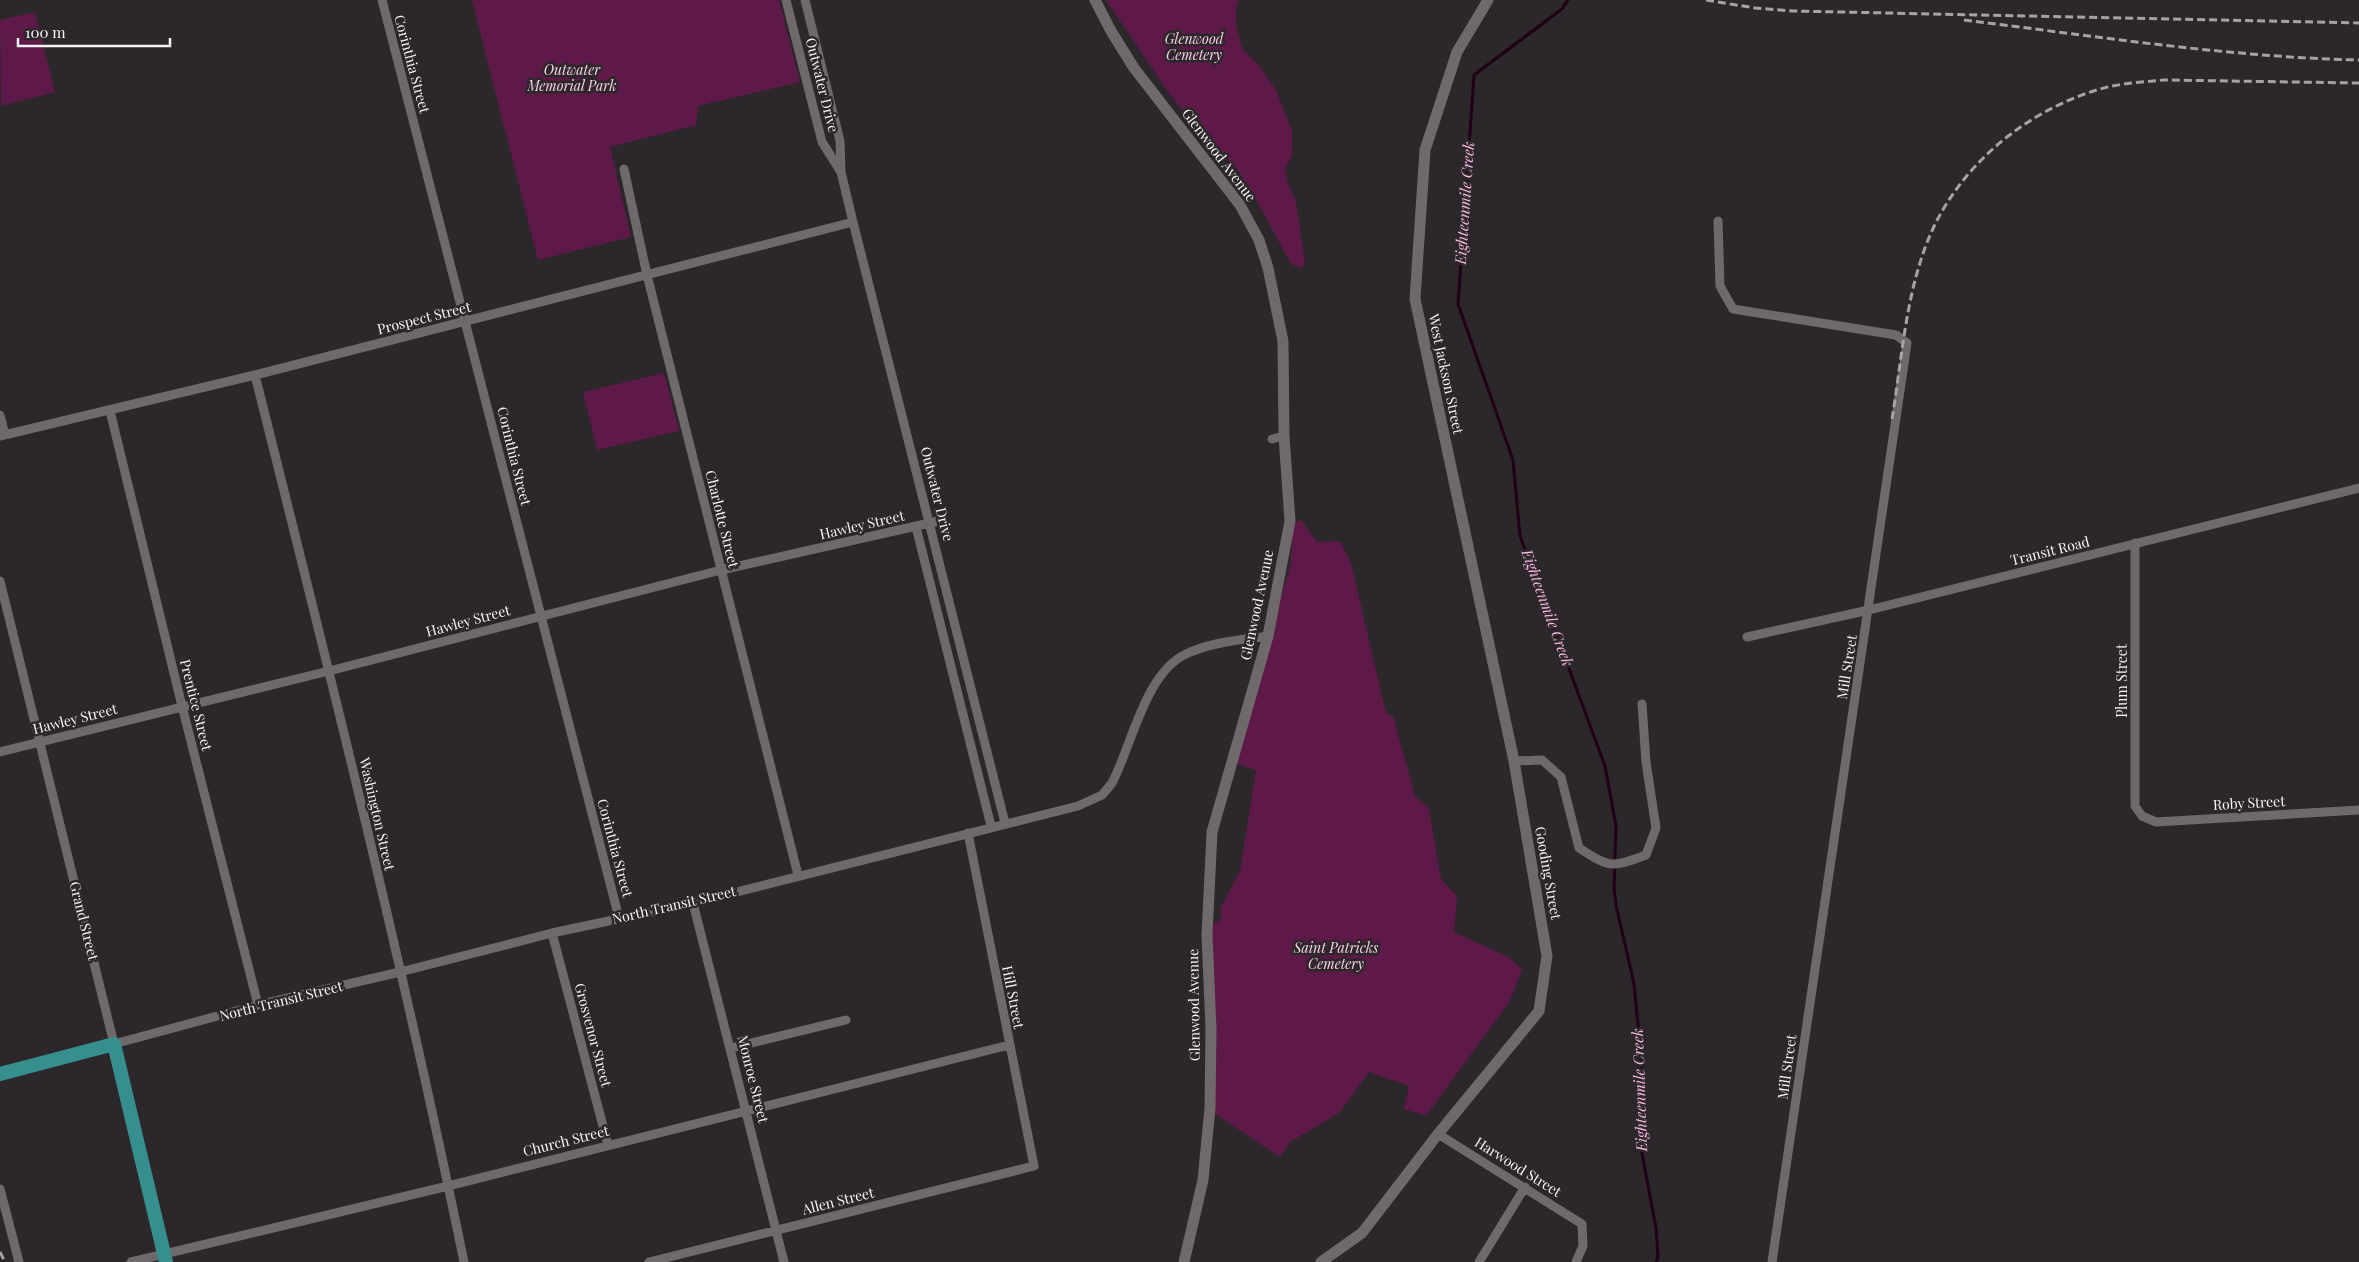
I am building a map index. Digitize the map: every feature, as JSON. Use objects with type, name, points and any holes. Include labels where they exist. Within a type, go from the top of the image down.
[{"type":"main road","name":"North Transit Street","points":[[0,1074],[114,1044]]},
{"type":"main road","name":"Grand Street","points":[[114,1044],[165,1257]]},
{"type":"street","name":"Corinthia Street","points":[[382,0],[619,918]]},
{"type":"street","name":"Outwater Drive","points":[[786,0],[822,142],[841,172]]},
{"type":"street","name":"Outwater Drive","points":[[805,0],[840,141],[841,172],[853,222],[1005,823]]},
{"type":"street","name":"Glenwood Avenue","points":[[1095,0],[1111,32],[1134,68],[1240,205],[1259,240],[1268,268],[1283,341],[1278,438],[1290,521],[1268,636],[1212,832],[1207,935],[1210,1108],[1203,1180],[1184,1262]]},
{"type":"street","name":"West Jackson Street","points":[[1488,0],[1457,52],[1425,150],[1415,299],[1514,761]]},
{"type":"street","name":"Charlotte Street","points":[[624,168],[647,275],[798,874]]},
{"type":"street","name":"Mill Street","points":[[1718,221],[1720,286],[1733,309],[1896,335],[1907,343],[1772,1262]]},
{"type":"street","name":"Prospect Street","points":[[2,436],[466,322],[853,222]]},
{"type":"street","name":"Washington Street","points":[[255,375],[329,671],[400,972],[464,1262]]},
{"type":"street","name":"Prentice Street","points":[[110,410],[182,706],[258,1005]]},
{"type":"street","points":[[0,415],[2,436]]},
{"type":"street","name":"Transit Road","points":[[1747,637],[1869,610],[2359,488]]},
{"type":"street","name":"Hawley Street","points":[[0,752],[329,671],[721,570],[943,520]]},
{"type":"street","name":"Outwater Drive","points":[[916,527],[991,826]]},
{"type":"street","name":"Plum Street","points":[[2136,544],[2135,806],[2142,816]]},
{"type":"street","name":"Grand Street","points":[[0,581],[114,1044]]},
{"type":"street","name":"North Transit Street","points":[[114,1044],[258,1005],[400,972],[552,933],[693,903],[798,874],[1078,806],[1102,795],[1117,774],[1152,689],[1171,663],[1198,649],[1268,636]]},
{"type":"street","points":[[1514,761],[1542,760],[1562,777],[1579,848],[1604,864],[1620,865],[1646,855],[1656,828],[1646,762],[1642,704]]},
{"type":"street","name":"Gooding Street","points":[[1321,1262],[1362,1233],[1438,1134],[1539,1011],[1547,956],[1514,761]]},
{"type":"street","name":"Roby Street","points":[[2142,816],[2156,822],[2359,810]]},
{"type":"street","name":"Hill Street","points":[[968,833],[1034,1166]]},
{"type":"street","name":"Monroe Street","points":[[693,903],[784,1262]]},
{"type":"street","name":"Grosvenor Street","points":[[552,933],[608,1145]]},
{"type":"street","points":[[731,1048],[846,1020]]},
{"type":"street","name":"Church Street","points":[[131,1262],[165,1257],[1009,1045]]},
{"type":"street","name":"Harwood Street","points":[[1438,1134],[1582,1224],[1583,1246],[1576,1262]]},
{"type":"street","name":"Allen Street","points":[[649,1262],[1034,1166]]},
{"type":"street","points":[[1479,1262],[1525,1187]]},
{"type":"street","points":[[0,1189],[19,1262]]},
{"type":"green space","name":"Outwater Memorial Park","points":[[472,0],[779,0],[800,82],[698,106],[696,125],[610,147],[631,237],[538,260]]},
{"type":"green space","name":"Glenwood Cemetery","points":[[1106,0],[1239,0],[1236,8],[1236,24],[1242,48],[1260,67],[1276,90],[1292,131],[1292,156],[1285,169],[1288,184],[1296,201],[1305,263],[1301,268],[1291,264],[1252,192],[1236,168],[1206,139],[1170,95]]},
{"type":"green space","points":[[35,12],[55,92],[1,106],[0,20]]},
{"type":"green space","points":[[664,373],[679,431],[597,450],[583,392]]},
{"type":"green space","name":"Saint Patricks Cemetery","points":[[1301,520],[1317,542],[1340,541],[1351,563],[1386,713],[1393,716],[1415,796],[1429,808],[1441,879],[1457,896],[1454,932],[1508,957],[1522,969],[1510,1001],[1426,1116],[1404,1109],[1409,1086],[1369,1072],[1339,1113],[1290,1142],[1280,1157],[1214,1113],[1212,925],[1221,919],[1221,907],[1240,871],[1256,770],[1236,764],[1291,562],[1293,523]]},
{"type":"waterway","name":"Eighteenmile Creek","points":[[1568,0],[1562,9],[1474,75],[1458,304],[1513,460],[1520,536],[1605,766],[1616,826],[1614,888],[1616,905],[1634,984],[1644,1103],[1640,1143],[1656,1228],[1658,1256],[1656,1262]]},
{"type":"railway","points":[[1706,0],[1755,8],[1793,11],[2359,23]]},
{"type":"railway","points":[[1964,20],[2260,55],[2359,60]]},
{"type":"railway","points":[[1892,419],[1910,301],[1931,233],[1944,208],[1960,184],[1979,162],[2023,125],[2073,98],[2116,85],[2164,80],[2359,83]]},
{"type":"railway","points":[[0,1252],[5,1262]]}]
